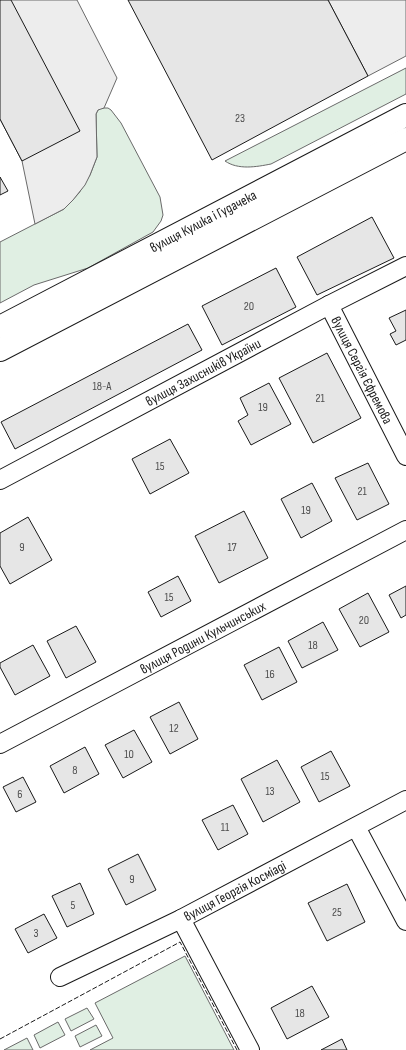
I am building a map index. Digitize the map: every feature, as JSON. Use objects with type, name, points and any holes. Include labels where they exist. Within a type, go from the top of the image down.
[{"type":"main road","name":"вулиця Кулика і Гудачека","points":[[0,327],[406,115]]},
{"type":"main road","name":"вулиця Кулика і Гудачека","points":[[0,350],[406,139]]},
{"type":"street","name":"вулиця Захисників України","points":[[0,480],[328,305],[406,266]]},
{"type":"street","name":"вулиця Сергія Єфремова","points":[[328,305],[406,456]]},
{"type":"street","name":"вулиця Родини Кульчинських","points":[[0,744],[406,530]]},
{"type":"street","name":"вулиця Георгія Косміаді","points":[[60,977],[181,919],[406,800]]},
{"type":"street","points":[[356,827],[406,921]]},
{"type":"street","points":[[181,919],[250,1050]]},
{"type":"green space","points":[[406,68],[406,94],[271,164],[241,167],[225,161]]},
{"type":"green space","points":[[100,108],[108,108],[111,110],[121,123],[160,197],[163,215],[161,221],[153,232],[88,268],[34,285],[0,303],[0,242],[64,209],[79,193],[90,175],[97,157],[96,114]]},
{"type":"green space","points":[[185,956],[234,1050],[90,1050],[113,1038],[95,1003]]},
{"type":"green space","points":[[87,1008],[94,1019],[71,1031],[65,1019]]},
{"type":"green space","points":[[58,1022],[65,1035],[40,1048],[34,1035]]},
{"type":"green space","points":[[96,1025],[102,1036],[80,1047],[75,1036]]},
{"type":"green space","points":[[27,1038],[33,1050],[4,1050]]},
{"type":"shaded area","points":[[0,0],[77,0],[117,78],[104,108],[98,110],[96,114],[97,157],[85,185],[64,209],[35,224],[22,161],[0,119]]},
{"type":"shaded area","points":[[328,0],[406,0],[406,56],[368,76]]},
{"type":"building","points":[[0,0],[11,0],[80,131],[22,161],[0,119]]},
{"type":"building","points":[[128,0],[328,0],[368,76],[212,160]]},
{"type":"building","points":[[0,177],[8,191],[0,195]]},
{"type":"building","points":[[372,217],[394,258],[317,295],[297,257]]},
{"type":"building","points":[[276,268],[296,307],[222,345],[202,306]]},
{"type":"building","points":[[406,310],[406,340],[396,345],[390,334],[396,331],[389,318]]},
{"type":"building","points":[[188,324],[202,350],[15,449],[1,422]]},
{"type":"building","points":[[327,353],[361,418],[313,443],[279,378]]},
{"type":"building","points":[[269,383],[291,424],[251,445],[238,421],[248,415],[240,398]]},
{"type":"building","points":[[170,439],[189,473],[150,494],[132,459]]},
{"type":"building","points":[[368,463],[389,504],[357,520],[335,478]]},
{"type":"building","points":[[312,483],[332,521],[301,538],[281,499]]},
{"type":"building","points":[[244,511],[268,558],[219,583],[195,536]]},
{"type":"building","points":[[28,517],[52,560],[10,584],[0,566],[0,533]]},
{"type":"building","points":[[178,576],[191,601],[161,617],[148,592]]},
{"type":"building","points":[[406,586],[406,615],[401,618],[389,595]]},
{"type":"building","points":[[368,593],[389,632],[360,647],[339,609]]},
{"type":"building","points":[[323,622],[338,650],[302,668],[288,641]]},
{"type":"building","points":[[76,626],[96,662],[66,678],[47,641]]},
{"type":"building","points":[[33,645],[50,676],[15,695],[0,667],[0,663]]},
{"type":"building","points":[[279,647],[297,682],[262,700],[244,665]]},
{"type":"building","points":[[179,702],[198,739],[170,754],[150,717]]},
{"type":"building","points":[[134,730],[152,762],[123,778],[105,745]]},
{"type":"building","points":[[85,747],[99,774],[64,793],[50,766]]},
{"type":"building","points":[[331,751],[350,786],[319,802],[301,767]]},
{"type":"building","points":[[277,760],[300,802],[263,822],[241,779]]},
{"type":"building","points":[[23,777],[36,802],[16,812],[3,787]]},
{"type":"building","points":[[233,805],[248,834],[218,850],[202,820]]},
{"type":"building","points":[[138,854],[156,890],[126,905],[108,869]]},
{"type":"building","points":[[80,883],[94,914],[67,927],[52,896]]},
{"type":"building","points":[[347,884],[365,922],[327,941],[308,903]]},
{"type":"building","points":[[44,914],[57,938],[28,953],[15,929]]},
{"type":"building","points":[[312,986],[329,1017],[287,1039],[271,1008]]},
{"type":"building","points":[[342,1039],[347,1050],[321,1050]]},
{"type":"fence","points":[[0,1039],[180,942],[237,1050]]}]
